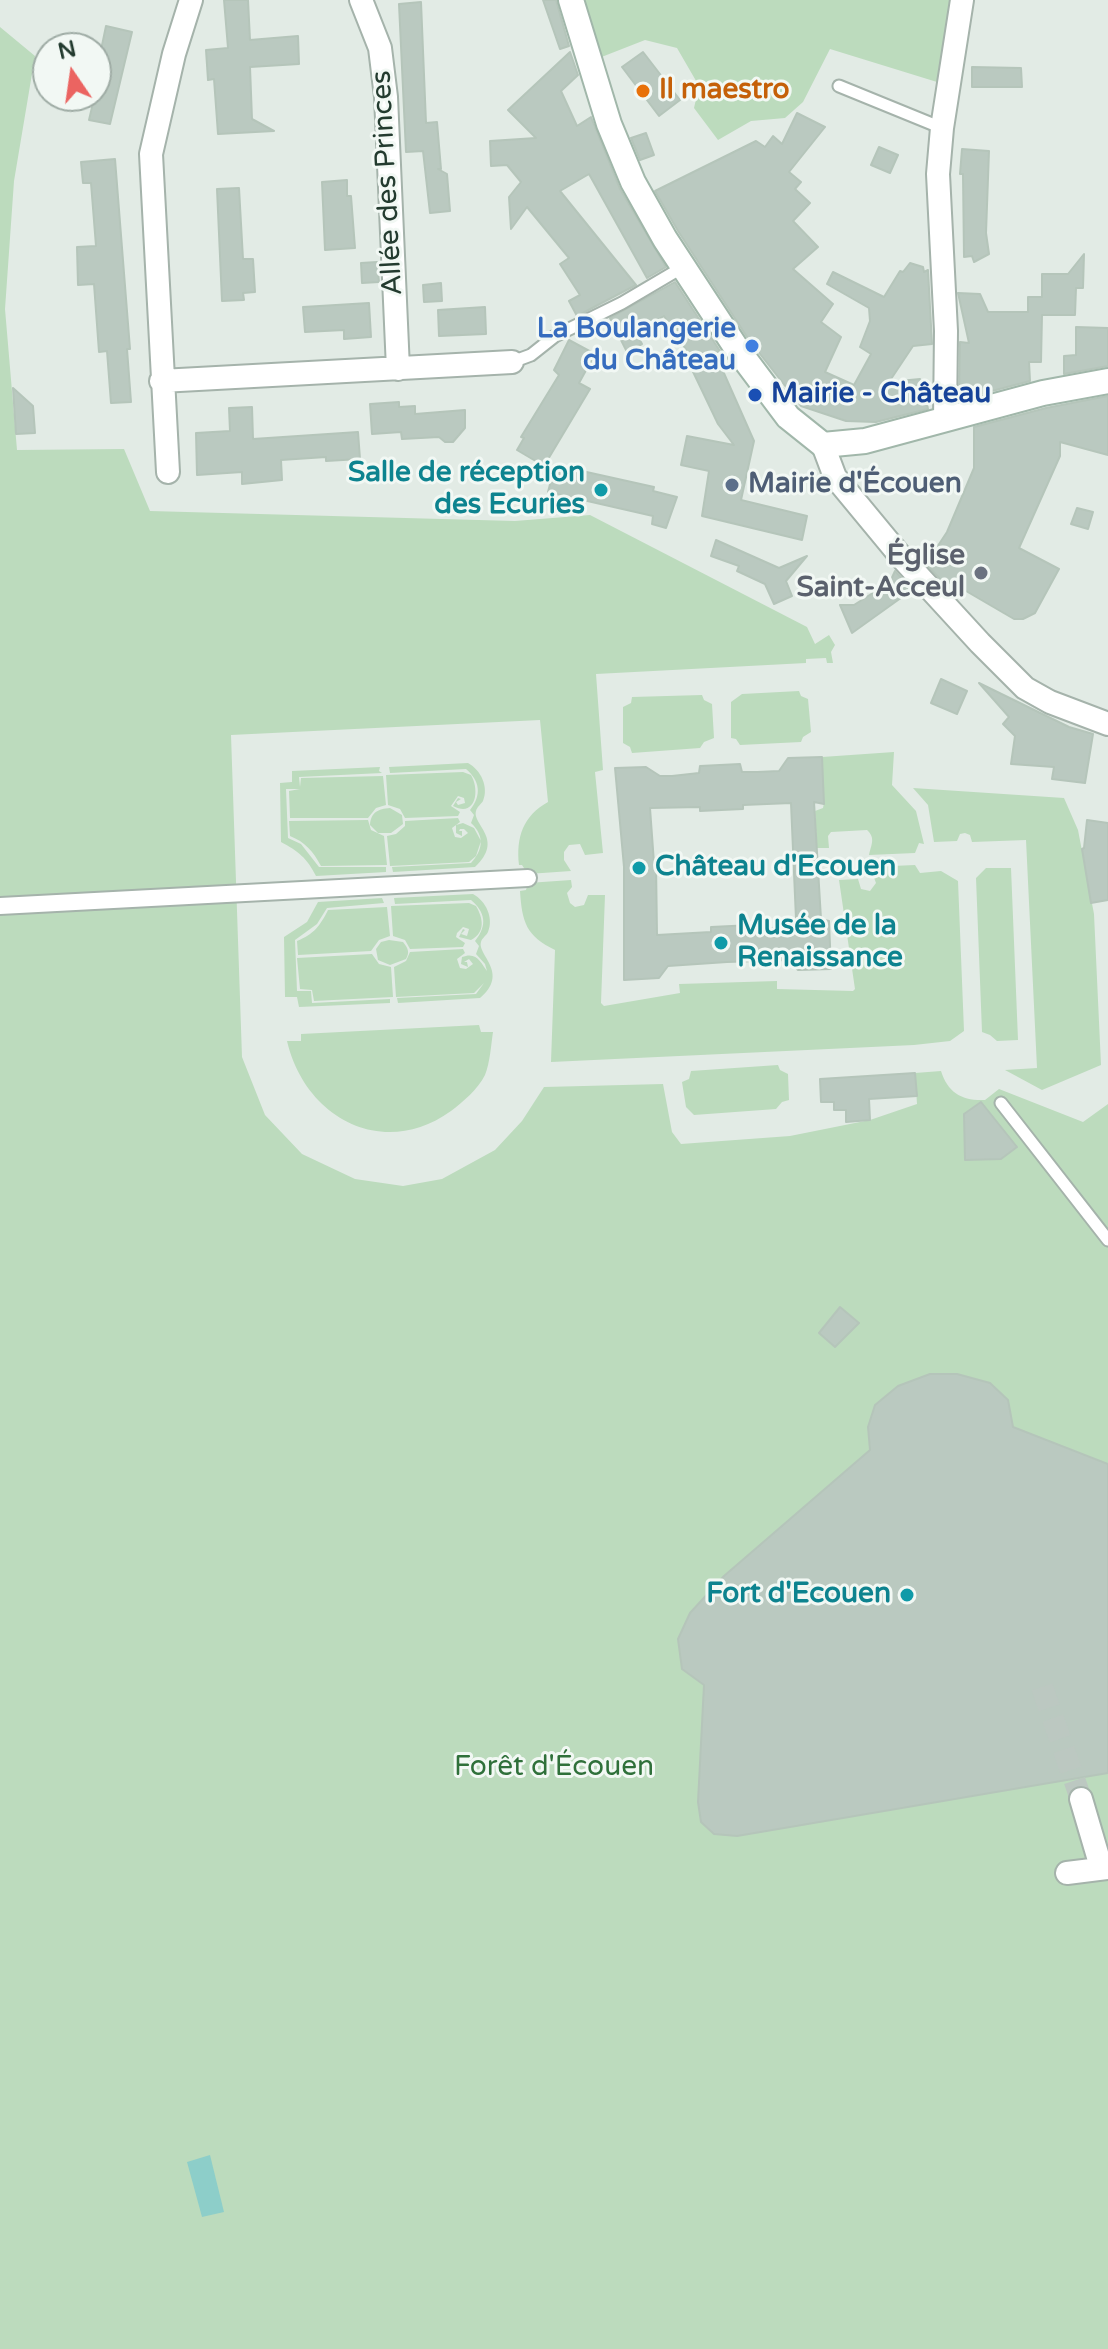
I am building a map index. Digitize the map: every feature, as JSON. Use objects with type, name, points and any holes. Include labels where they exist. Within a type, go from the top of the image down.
[{"type":"main road","points":[[571,0],[609,124],[627,168],[665,239],[737,349],[788,417],[823,445],[865,441],[1043,393],[1108,381]]},
{"type":"street","points":[[168,472],[151,154],[174,54],[191,0]]},
{"type":"street","name":"Allée des Princes","points":[[361,0],[380,48],[386,97],[398,369]]},
{"type":"street","points":[[945,419],[946,331],[938,174],[962,0]]},
{"type":"street","points":[[161,381],[512,362]]},
{"type":"street","points":[[823,445],[835,477],[859,506],[920,578],[1025,688],[1050,702],[1108,724]]},
{"type":"street","points":[[0,906],[528,878]]},
{"type":"street","points":[[1067,1873],[1104,1868],[1081,1799]]},
{"type":"lane","points":[[839,86],[942,128]]},
{"type":"lane","points":[[512,362],[531,355],[555,336],[622,303],[683,267]]},
{"type":"lane","points":[[1001,1103],[1108,1240]]},
{"type":"green space","points":[[573,0],[951,0],[937,82],[830,49],[803,102],[785,118],[751,121],[718,140],[694,108],[699,86],[677,48],[645,40],[599,58]]},
{"type":"green space","name":"Forêt d'Écouen","points":[[0,27],[32,54],[32,74],[14,181],[5,309],[17,450],[124,449],[150,511],[515,521],[590,515],[807,627],[815,644],[829,635],[835,645],[831,652],[833,663],[827,663],[826,658],[806,659],[806,663],[596,674],[603,770],[595,772],[603,853],[585,855],[580,844],[569,845],[564,852],[564,860],[571,871],[528,874],[519,865],[523,828],[532,814],[548,802],[540,720],[231,735],[242,1057],[265,1115],[302,1154],[355,1179],[403,1186],[442,1179],[495,1150],[522,1121],[544,1087],[663,1084],[672,1132],[681,1144],[790,1136],[870,1120],[917,1104],[915,1073],[941,1071],[952,1090],[969,1099],[985,1100],[999,1089],[1083,1122],[1108,1104],[1108,2349],[0,2349]]},
{"type":"green space","points":[[799,691],[801,696],[808,699],[811,732],[801,742],[740,745],[731,738],[731,702],[742,694]]},
{"type":"green space","points":[[702,695],[712,704],[714,738],[704,742],[700,748],[632,753],[630,747],[623,743],[623,707],[631,703],[632,697]]},
{"type":"green space","points":[[894,752],[892,785],[916,811],[924,844],[919,843],[915,853],[869,855],[872,839],[867,830],[831,832],[828,836],[829,848],[817,848],[815,811],[823,808],[824,803],[822,757]]},
{"type":"green space","points":[[468,763],[477,770],[484,785],[485,796],[476,811],[487,841],[483,857],[475,867],[393,872],[392,867],[471,863],[481,844],[479,833],[471,823],[474,815],[470,810],[478,788],[466,769],[390,773],[389,767]]},
{"type":"green space","points":[[380,767],[382,773],[299,777],[300,787],[301,778],[383,776],[386,805],[376,808],[368,818],[290,818],[289,791],[300,789],[286,789],[288,838],[301,844],[319,867],[386,867],[386,872],[316,876],[302,856],[281,842],[280,783],[292,782],[292,771]]},
{"type":"green space","points":[[463,772],[471,775],[475,795],[471,805],[461,809],[453,806],[458,798],[461,799],[456,802],[458,805],[465,803],[464,798],[458,796],[451,806],[460,812],[458,816],[405,818],[400,809],[388,805],[386,775]]},
{"type":"green space","points":[[913,788],[1064,798],[1078,830],[1094,914],[1101,1065],[1042,1090],[1005,1070],[1037,1068],[1026,840],[972,842],[970,835],[965,833],[960,834],[957,841],[934,842],[928,805]]},
{"type":"green space","points":[[390,808],[402,815],[403,824],[391,833],[378,833],[370,825],[372,817],[379,810]]},
{"type":"green space","points":[[458,818],[460,822],[456,825],[463,823],[474,828],[481,841],[476,856],[469,862],[390,866],[387,836],[396,834],[405,826],[405,821]],"holes":[[[456,825],[456,833],[462,836],[460,829],[468,833],[461,838],[455,837],[452,828]]]},
{"type":"green space","points":[[368,820],[371,830],[384,836],[387,865],[321,866],[308,848],[290,836],[289,821]]},
{"type":"green space","points":[[915,865],[920,873],[941,871],[958,881],[964,1031],[950,1041],[551,1062],[555,950],[538,939],[524,920],[520,891],[526,890],[528,883],[571,880],[572,887],[567,893],[575,907],[584,905],[588,895],[605,895],[601,1003],[604,1006],[680,993],[679,984],[777,981],[777,989],[853,991],[839,880],[858,879],[861,889],[870,891],[876,883],[870,867]]},
{"type":"green space","points":[[986,868],[1011,868],[1018,1040],[997,1041],[982,1032],[976,878]]},
{"type":"green space","points":[[473,894],[482,901],[489,916],[490,927],[481,942],[492,973],[488,989],[480,998],[398,1003],[397,998],[476,994],[484,983],[474,993],[396,997],[394,967],[406,961],[410,952],[463,949],[465,953],[457,959],[460,968],[466,969],[473,964],[469,959],[464,962],[468,967],[461,964],[462,957],[471,956],[478,959],[487,971],[476,954],[479,946],[475,941],[482,930],[483,919],[471,900],[395,904],[394,898]]},
{"type":"green space","points":[[382,898],[384,903],[327,908],[317,924],[295,940],[297,991],[311,991],[312,1003],[390,999],[390,1003],[299,1007],[297,997],[285,997],[284,937],[307,922],[318,902]]},
{"type":"green space","points":[[469,903],[476,906],[482,924],[479,933],[471,940],[459,937],[463,929],[461,934],[467,936],[469,929],[463,927],[457,933],[456,937],[465,943],[463,947],[410,949],[405,940],[393,936],[391,906]]},
{"type":"green space","points":[[387,907],[390,936],[379,940],[371,951],[298,955],[297,941],[316,929],[328,910]]},
{"type":"green space","points":[[381,942],[403,942],[408,950],[406,959],[390,965],[378,960],[376,949]]},
{"type":"green space","points":[[372,954],[379,964],[391,967],[393,997],[314,1001],[312,990],[300,989],[297,958]]},
{"type":"green space","points":[[479,1025],[481,1032],[493,1032],[487,1070],[478,1085],[451,1111],[425,1125],[399,1132],[374,1131],[350,1123],[329,1110],[311,1091],[296,1068],[287,1041],[301,1041],[301,1034]]},
{"type":"green space","points":[[778,1065],[788,1074],[789,1100],[776,1109],[694,1115],[686,1107],[682,1082],[689,1079],[691,1071]]},
{"type":"water","points":[[210,2155],[224,2212],[202,2217],[187,2162]]},
{"type":"building","points":[[224,0],[248,0],[250,40],[298,36],[299,64],[250,67],[252,119],[274,131],[218,134],[214,79],[208,80],[206,50],[228,48]]},
{"type":"building","points":[[543,0],[556,0],[569,46],[560,49]]},
{"type":"building","points":[[421,2],[426,123],[437,122],[441,169],[438,169],[447,174],[450,211],[430,213],[423,151],[406,152],[399,4]]},
{"type":"building","points":[[106,26],[132,32],[110,124],[89,120],[91,112],[112,112],[112,32],[105,32]]},
{"type":"building","points":[[570,52],[578,75],[561,91],[577,126],[591,117],[620,189],[666,267],[647,278],[589,174],[560,191],[636,285],[577,316],[569,301],[580,295],[560,264],[569,258],[527,207],[511,229],[509,197],[521,182],[507,165],[491,166],[490,141],[536,138],[508,110]]},
{"type":"building","points":[[643,52],[680,100],[659,116],[622,67]]},
{"type":"building","points":[[972,67],[1021,68],[1022,87],[972,87]]},
{"type":"building","points":[[797,113],[825,127],[789,172],[801,182],[795,189],[810,203],[793,221],[818,247],[793,269],[833,304],[821,322],[841,337],[825,372],[854,385],[871,354],[860,347],[870,321],[869,308],[827,284],[833,272],[884,297],[900,271],[903,272],[910,263],[923,267],[924,272],[928,270],[932,344],[913,346],[889,382],[920,379],[931,403],[927,404],[928,409],[876,422],[846,421],[801,406],[749,340],[655,191],[756,141],[765,147],[773,136],[782,144]]},
{"type":"building","points":[[646,133],[654,155],[640,160],[631,138]]},
{"type":"building","points":[[879,147],[898,155],[890,173],[871,165]]},
{"type":"building","points":[[962,149],[989,151],[986,233],[989,254],[974,262],[972,256],[964,257],[963,174],[960,174]]},
{"type":"building","points":[[115,159],[130,349],[127,349],[131,402],[111,403],[107,351],[99,352],[94,284],[78,285],[77,247],[96,246],[91,183],[83,183],[81,162]]},
{"type":"building","points":[[347,180],[355,248],[325,250],[322,182]]},
{"type":"building","points":[[239,188],[243,259],[253,259],[255,292],[243,293],[244,300],[222,301],[217,189]]},
{"type":"building","points":[[1084,254],[1083,288],[1076,288],[1075,315],[1042,315],[1041,362],[1029,362],[1030,381],[959,397],[960,342],[969,343],[958,293],[980,294],[988,312],[1028,312],[1028,297],[1042,297],[1042,274],[1068,274]]},
{"type":"building","points":[[377,262],[379,282],[362,283],[361,263]]},
{"type":"building","points":[[675,282],[720,351],[715,353],[754,441],[741,500],[807,516],[802,540],[702,516],[709,471],[681,465],[687,436],[734,445],[718,424],[685,355],[689,354],[664,316],[636,333],[642,344],[627,352],[610,318]]},
{"type":"building","points":[[441,283],[442,301],[424,302],[423,285]]},
{"type":"building","points":[[369,303],[371,337],[344,339],[344,330],[305,332],[303,307]]},
{"type":"building","points":[[485,307],[486,334],[439,336],[438,310]]},
{"type":"building","points":[[1076,327],[1108,328],[1108,366],[1064,374],[1064,356],[1076,355]]},
{"type":"building","points":[[569,340],[595,354],[579,383],[590,389],[544,466],[517,450],[524,438],[521,437],[559,375],[554,370]]},
{"type":"building","points":[[13,388],[33,406],[35,433],[16,434]]},
{"type":"building","points":[[1108,396],[1108,455],[1060,442],[1060,456],[1019,548],[1059,569],[1035,613],[1023,619],[1014,619],[954,584],[941,580],[926,564],[947,532],[974,468],[974,427]]},
{"type":"building","points":[[399,402],[399,407],[415,406],[415,414],[465,410],[465,428],[453,442],[445,442],[439,437],[402,439],[401,432],[372,434],[370,404]]},
{"type":"building","points":[[252,407],[253,439],[358,432],[360,459],[326,461],[326,457],[281,460],[282,480],[242,484],[242,472],[197,475],[196,433],[230,431],[229,408]]},
{"type":"building","name":"Salle de réception des Ecuries","points":[[555,465],[654,487],[653,491],[677,497],[666,528],[652,524],[653,516],[548,492]]},
{"type":"building","points":[[1077,508],[1093,512],[1088,529],[1071,524]]},
{"type":"building","points":[[716,540],[779,568],[807,556],[786,581],[792,596],[774,604],[765,584],[737,571],[739,566],[711,556]]},
{"type":"building","points":[[895,571],[912,590],[852,633],[840,605],[854,605],[890,582]]},
{"type":"building","points":[[941,679],[967,691],[957,714],[931,703]]},
{"type":"building","points":[[979,683],[1069,727],[1093,734],[1085,783],[1052,779],[1054,767],[1011,764],[1015,736],[1003,724],[1009,717]]},
{"type":"building","name":"Château d'Ecouen","points":[[822,757],[824,804],[814,802],[821,919],[829,921],[831,969],[798,970],[787,960],[727,962],[668,966],[659,978],[624,980],[624,867],[615,768],[646,767],[660,776],[699,773],[700,766],[740,764],[742,772],[779,771],[788,758]],"holes":[[[791,803],[796,919],[789,927],[711,927],[711,932],[657,935],[656,863],[650,808],[700,807],[700,811]]]},
{"type":"building","points":[[1087,820],[1108,823],[1108,900],[1091,903],[1082,849]]},
{"type":"building","points":[[915,1073],[917,1096],[869,1099],[870,1120],[846,1122],[846,1110],[834,1110],[834,1102],[821,1102],[820,1079]]},
{"type":"building","points":[[981,1102],[1017,1147],[1001,1159],[965,1160],[964,1114]]},
{"type":"building","points":[[840,1307],[859,1323],[835,1347],[819,1333]]},
{"type":"building","name":"Fort d'Ecouen","points":[[930,1374],[957,1374],[990,1383],[1008,1400],[1013,1427],[1108,1464],[1108,1773],[737,1836],[714,1834],[701,1822],[698,1802],[704,1685],[682,1669],[678,1639],[690,1613],[724,1576],[870,1450],[868,1427],[875,1405],[898,1386]]},
{"type":"tunnel","points":[[1042,1687],[1081,1799]]},
{"type":"place","name":"Il maestro","points":[[643,91]]},
{"type":"place","name":"La Boulangerie du Château","points":[[752,346]]},
{"type":"place","name":"Mairie - Château","points":[[755,395]]},
{"type":"place","name":"Mairie d'Écouen","points":[[732,485]]},
{"type":"place","name":"Salle de réception des Ecuries","points":[[601,490]]},
{"type":"place","name":"Église Saint-Acceul","points":[[981,573]]},
{"type":"place","name":"Château d'Ecouen","points":[[639,868]]},
{"type":"place","name":"Musée de la Renaissance","points":[[721,943]]},
{"type":"place","name":"Fort d'Ecouen","points":[[907,1595]]}]
